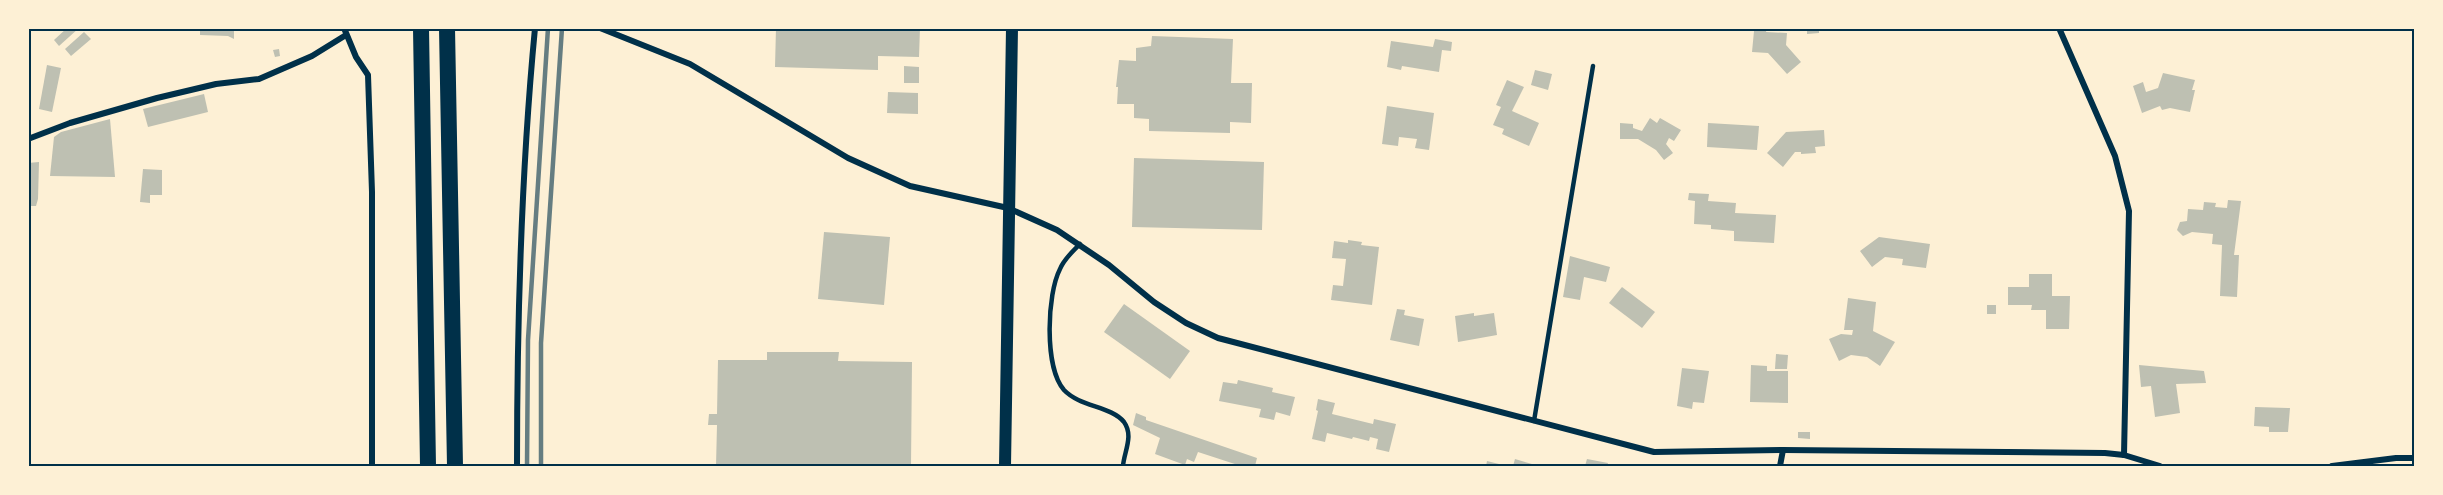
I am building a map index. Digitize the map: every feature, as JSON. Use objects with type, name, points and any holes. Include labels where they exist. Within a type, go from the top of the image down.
[{"type":"highway","points":[[421,28],[428,466]]},
{"type":"highway","points":[[447,28],[454,466]]},
{"type":"main road","points":[[1005,466],[1012,28]]},
{"type":"street","points":[[517,466],[522,214],[535,28]]},
{"type":"street","points":[[600,28],[690,64],[848,158],[910,186],[1008,208],[1057,230],[1080,244],[1154,302],[1186,323],[1218,338],[1654,452],[1783,450],[2105,453],[2124,455],[2160,466]]},
{"type":"street","points":[[2059,28],[2115,156],[2129,211],[2124,455]]},
{"type":"street","points":[[28,139],[70,123],[157,98],[216,84],[259,79],[312,56],[345,32],[356,57],[368,75],[372,192],[372,466]]},
{"type":"street","points":[[1780,466],[1783,450]]},
{"type":"street","points":[[2332,466],[2396,458],[2415,458]]},
{"type":"lane","points":[[1534,422],[1593,66]]},
{"type":"lane","points":[[1080,244],[1060,268],[1053,288],[1049,342],[1054,369],[1063,389],[1083,404],[1113,414],[1123,421],[1128,431],[1128,446],[1123,466]]},
{"type":"building","points":[[67,28],[79,28],[59,46],[54,40]]},
{"type":"building","points":[[200,28],[234,28],[234,39],[228,36],[200,35]]},
{"type":"building","points":[[776,28],[920,28],[919,57],[878,56],[878,70],[775,67]]},
{"type":"building","points":[[1733,28],[1767,28],[1766,32],[1787,33],[1786,45],[1801,62],[1787,74],[1768,53],[1752,52],[1754,31],[1733,30]]},
{"type":"building","points":[[1807,28],[1819,28],[1819,33],[1807,34]]},
{"type":"building","points":[[84,32],[91,39],[71,56],[65,49]]},
{"type":"building","points":[[1152,36],[1233,39],[1231,83],[1252,83],[1251,123],[1230,122],[1230,133],[1149,131],[1149,119],[1134,118],[1134,104],[1117,104],[1119,60],[1136,61],[1136,48],[1151,46]]},
{"type":"building","points":[[1435,39],[1452,42],[1451,51],[1442,50],[1439,72],[1402,66],[1401,70],[1387,67],[1391,41],[1433,47]]},
{"type":"building","points":[[279,49],[280,56],[275,57],[273,50]]},
{"type":"building","points":[[47,65],[61,68],[52,112],[39,109]]},
{"type":"building","points":[[904,66],[919,67],[919,83],[904,83]]},
{"type":"building","points":[[1535,70],[1552,74],[1548,90],[1531,85]]},
{"type":"building","points":[[2163,73],[2195,80],[2190,112],[2170,108],[2162,110],[2160,106],[2142,113],[2133,86],[2143,82],[2146,92],[2158,88]]},
{"type":"building","points":[[1507,80],[1524,87],[1512,111],[1539,123],[1529,146],[1502,134],[1504,129],[1493,125],[1501,107],[1496,105]]},
{"type":"building","points":[[888,92],[918,93],[918,114],[887,113]]},
{"type":"building","points":[[204,94],[208,112],[148,127],[143,109]]},
{"type":"building","points":[[1387,106],[1434,113],[1429,150],[1415,148],[1417,139],[1399,137],[1398,146],[1382,144]]},
{"type":"building","points":[[1650,118],[1657,123],[1660,118],[1681,130],[1674,141],[1669,138],[1666,144],[1673,153],[1664,160],[1656,150],[1638,139],[1620,139],[1620,123],[1633,124],[1633,128],[1642,131]]},
{"type":"building","points":[[110,119],[115,177],[50,176],[54,137],[61,132]]},
{"type":"building","points":[[1708,123],[1759,126],[1757,150],[1707,147]]},
{"type":"building","points":[[1824,130],[1825,146],[1815,147],[1816,153],[1795,152],[1783,167],[1767,153],[1786,132]]},
{"type":"building","points":[[1134,158],[1264,162],[1262,230],[1132,227]]},
{"type":"building","points":[[39,162],[38,199],[36,206],[28,206],[28,163]]},
{"type":"building","points":[[143,169],[162,170],[162,195],[150,195],[150,203],[140,202]]},
{"type":"building","points":[[1689,193],[1709,194],[1708,201],[1736,203],[1735,213],[1776,215],[1774,243],[1734,241],[1734,231],[1711,229],[1711,225],[1694,224],[1695,201],[1688,200]]},
{"type":"building","points":[[2228,200],[2241,201],[2234,255],[2239,255],[2237,297],[2220,296],[2222,245],[2212,244],[2213,234],[2192,232],[2183,236],[2177,230],[2180,222],[2187,221],[2188,209],[2203,210],[2204,202],[2216,203],[2215,207],[2227,208]]},
{"type":"building","points":[[824,232],[890,237],[884,305],[818,299]]},
{"type":"building","points":[[1879,237],[1930,244],[1926,268],[1902,265],[1903,259],[1885,257],[1872,267],[1860,251]]},
{"type":"building","points":[[1348,240],[1362,242],[1361,245],[1379,247],[1372,305],[1331,300],[1333,285],[1343,286],[1346,259],[1332,258],[1334,241],[1348,243]]},
{"type":"building","points":[[1570,256],[1610,267],[1606,282],[1584,277],[1580,300],[1563,297]]},
{"type":"building","points":[[2029,274],[2052,274],[2052,296],[2070,296],[2069,329],[2046,329],[2046,310],[2031,310],[2032,305],[2008,305],[2008,287],[2029,287]]},
{"type":"building","points":[[1622,287],[1655,312],[1642,328],[1609,303]]},
{"type":"building","points":[[1848,298],[1876,302],[1873,331],[1895,342],[1880,366],[1867,357],[1851,355],[1839,361],[1829,339],[1841,334],[1852,335],[1853,330],[1844,330]]},
{"type":"building","points":[[1124,304],[1190,351],[1170,379],[1104,332]]},
{"type":"building","points":[[1987,305],[1996,305],[1996,314],[1987,314]]},
{"type":"building","points":[[1397,309],[1405,310],[1404,315],[1424,319],[1419,346],[1390,340]]},
{"type":"building","points":[[1474,313],[1474,316],[1494,313],[1497,335],[1458,342],[1455,316]]},
{"type":"building","points":[[767,352],[839,352],[838,361],[912,362],[911,466],[716,466],[717,425],[708,425],[709,414],[717,414],[718,360],[767,360]]},
{"type":"building","points":[[1776,354],[1788,355],[1787,369],[1775,369]]},
{"type":"building","points":[[1751,365],[1767,366],[1767,371],[1788,371],[1788,403],[1750,402]]},
{"type":"building","points":[[2139,365],[2204,371],[2206,383],[2176,384],[2180,413],[2155,417],[2151,386],[2141,387]]},
{"type":"building","points":[[1682,368],[1709,371],[1704,403],[1693,402],[1692,409],[1677,406]]},
{"type":"building","points":[[1238,380],[1273,388],[1272,392],[1295,397],[1290,416],[1276,412],[1274,420],[1259,417],[1261,409],[1219,401],[1223,382],[1237,384]]},
{"type":"building","points":[[1318,399],[1335,403],[1332,414],[1373,424],[1374,419],[1396,424],[1389,452],[1376,449],[1378,439],[1370,437],[1369,441],[1327,433],[1325,442],[1312,439]]},
{"type":"building","points":[[2255,407],[2290,408],[2288,432],[2269,432],[2269,427],[2254,426]]},
{"type":"building","points":[[1136,413],[1146,417],[1146,420],[1257,458],[1255,466],[1241,466],[1198,452],[1194,462],[1187,459],[1185,465],[1155,454],[1160,438],[1133,425]]},
{"type":"building","points":[[1798,432],[1810,432],[1810,439],[1798,438]]},
{"type":"building","points":[[1515,459],[1539,466],[1513,466]]},
{"type":"building","points":[[1587,459],[1608,463],[1607,466],[1585,466]]},
{"type":"building","points":[[1487,461],[1507,466],[1486,466]]},
{"type":"railway","points":[[527,466],[528,340],[548,28]]},
{"type":"railway","points":[[541,466],[541,343],[562,28]]}]
